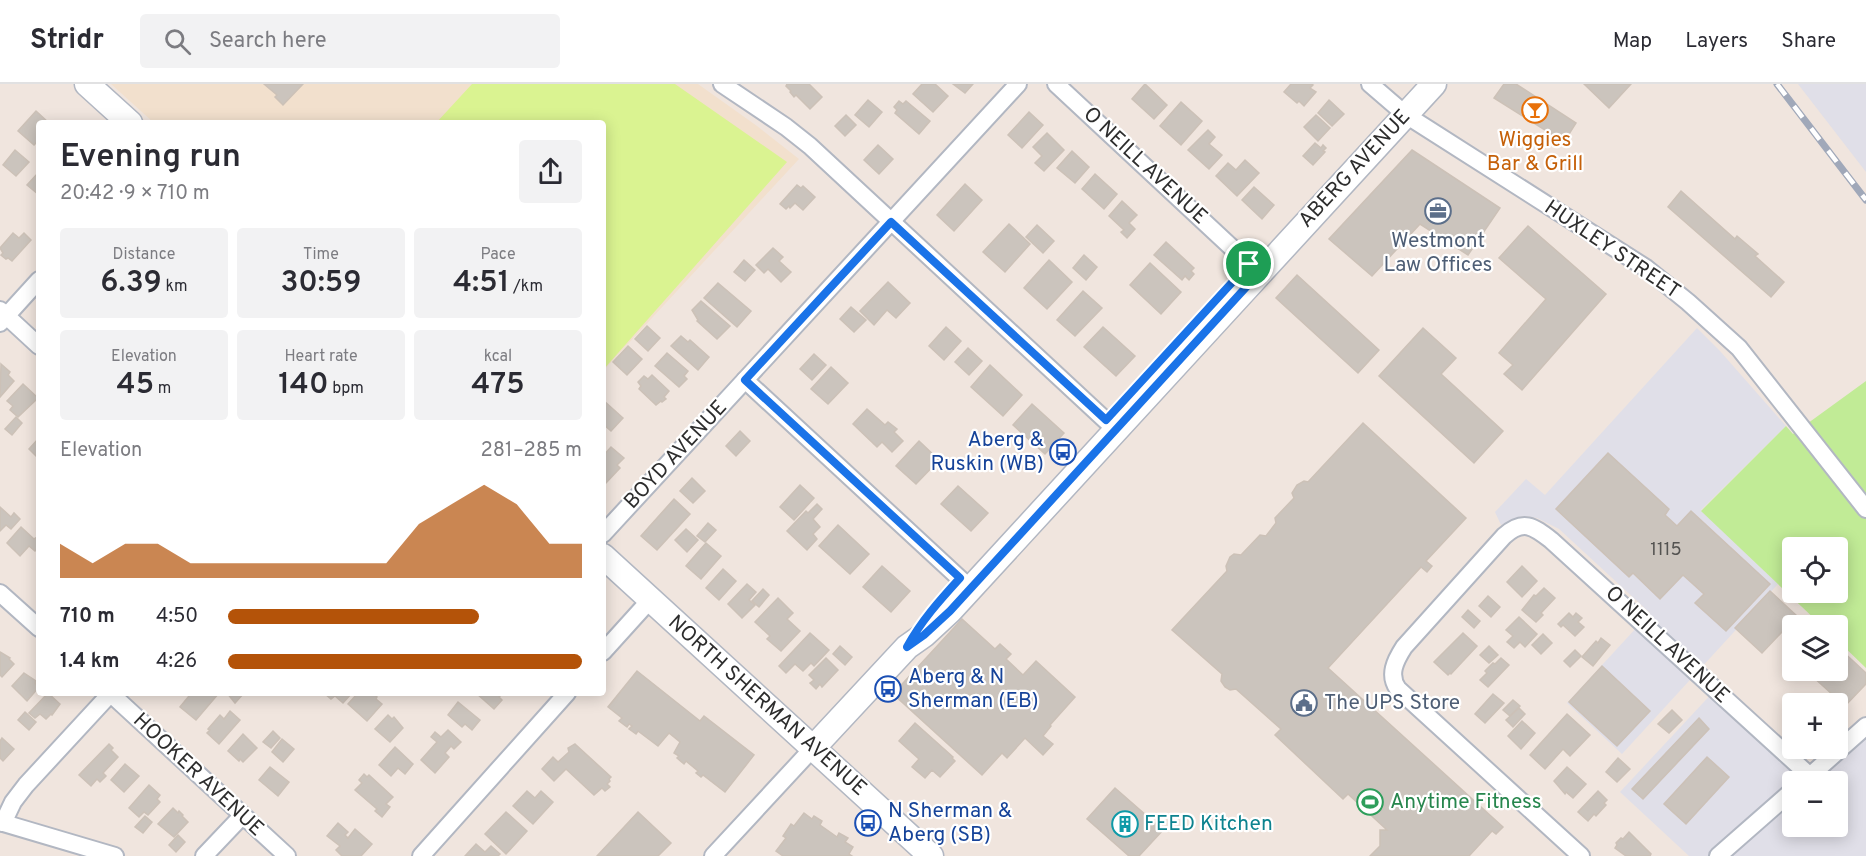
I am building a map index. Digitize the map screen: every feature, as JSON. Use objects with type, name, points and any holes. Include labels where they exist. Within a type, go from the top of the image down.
[{"type":"street","points":[[87,84],[127,120]]},
{"type":"street","points":[[722,84],[810,146],[1111,425]]},
{"type":"street","name":"BOYD AVENUE","points":[[606,531],[1018,84]]},
{"type":"street","name":"O NEILL AVENUE","points":[[1056,84],[1254,268]]},
{"type":"street","name":"HUXLEY STREET","points":[[1370,84],[1400,110],[1646,268],[1688,302],[1739,348],[1866,510]]},
{"type":"street","name":"ABERG AVENUE","points":[[1400,110],[1414,84]]},
{"type":"street","name":"ABERG AVENUE","points":[[813,748],[907,647],[940,621],[965,583],[1400,110],[1434,84]]},
{"type":"street","points":[[36,283],[2,317],[36,344]]},
{"type":"street","points":[[745,380],[965,583]]},
{"type":"street","name":"O NEILL AVENUE","points":[[1581,856],[1393,682],[1394,665],[1404,647],[1514,527],[1534,528],[1551,540],[1797,771]]},
{"type":"street","name":"NORTH SHERMAN AVENUE","points":[[606,559],[931,856]]},
{"type":"street","points":[[0,593],[36,625]]},
{"type":"street","points":[[606,649],[650,600]]},
{"type":"street","points":[[108,696],[26,785],[2,822],[114,856]]},
{"type":"street","name":"HOOKER AVENUE","points":[[114,696],[287,856]]},
{"type":"street","points":[[421,856],[564,696]]},
{"type":"street","points":[[1815,771],[1866,726]]},
{"type":"street","points":[[713,856],[813,748]]},
{"type":"street","points":[[1718,856],[1782,800]]},
{"type":"street","points":[[204,856],[242,816]]},
{"type":"shaded area","points":[[111,84],[698,84],[799,159],[606,368],[606,120],[151,120]]},
{"type":"shaded area","points":[[1798,84],[1866,84],[1866,172]]},
{"type":"shaded area","points":[[1697,328],[1786,426],[1701,510],[1778,584],[1622,754],[1567,703],[1650,613],[1559,529],[1537,518],[1526,516],[1501,525],[1495,512],[1526,479],[1545,495]]},
{"type":"shaded area","points":[[1716,689],[1782,751],[1782,759],[1791,759],[1804,771],[1782,771],[1782,837],[1848,837],[1848,771],[1815,771],[1828,759],[1848,759],[1848,742],[1866,726],[1866,856],[1689,856],[1620,792]]},
{"type":"green space","points":[[472,84],[675,84],[787,162],[606,367],[606,120],[439,120]]},
{"type":"green space","points":[[1866,381],[1866,668],[1848,651],[1848,615],[1810,615],[1798,603],[1848,603],[1848,537],[1782,537],[1782,588],[1701,511],[1786,426],[1793,434]]},
{"type":"building","points":[[264,84],[303,84],[283,105],[275,97],[277,95]]},
{"type":"building","points":[[787,84],[809,84],[822,97],[810,109],[796,95],[794,97],[786,86]]},
{"type":"building","points":[[922,84],[935,84],[948,96],[933,112],[913,94]]},
{"type":"building","points":[[953,84],[973,84],[965,93]]},
{"type":"building","points":[[1145,84],[1167,105],[1154,119],[1132,99]]},
{"type":"building","points":[[1291,84],[1311,84],[1313,85],[1310,88],[1316,92],[1304,106],[1284,92]]},
{"type":"building","name":"Wiggies Bar & Grill","points":[[1504,84],[1516,84],[1576,123],[1564,142],[1494,98]]},
{"type":"building","points":[[1584,84],[1631,84],[1609,108]]},
{"type":"building","points":[[868,100],[882,112],[869,127],[855,115]]},
{"type":"building","points":[[1329,100],[1344,114],[1332,126],[1318,113]]},
{"type":"building","points":[[899,101],[903,104],[906,101],[930,121],[919,134],[895,113],[897,110],[894,107]]},
{"type":"building","points":[[1181,102],[1202,121],[1181,145],[1160,126]]},
{"type":"building","points":[[36,111],[46,120],[36,120],[36,143],[34,145],[18,131]]},
{"type":"building","points":[[1029,112],[1043,125],[1022,148],[1008,135]]},
{"type":"building","points":[[846,115],[856,125],[845,136],[835,126]]},
{"type":"building","points":[[1316,115],[1330,128],[1318,141],[1304,127]]},
{"type":"building","points":[[1208,130],[1215,137],[1209,144],[1222,155],[1209,169],[1188,150]]},
{"type":"building","points":[[1047,133],[1064,150],[1044,171],[1035,163],[1042,156],[1033,147]]},
{"type":"building","points":[[1315,143],[1321,148],[1323,145],[1326,148],[1313,165],[1303,156]]},
{"type":"building","points":[[878,145],[893,159],[879,174],[864,160]]},
{"type":"building","points":[[15,150],[29,162],[16,176],[3,165]]},
{"type":"building","points":[[1412,150],[1500,208],[1468,255],[1420,224],[1372,276],[1329,239]]},
{"type":"building","points":[[1072,151],[1089,167],[1075,183],[1057,168]]},
{"type":"building","points":[[1245,160],[1259,173],[1237,196],[1216,176],[1228,163],[1236,170]]},
{"type":"building","points":[[1095,174],[1117,194],[1104,209],[1082,189]]},
{"type":"building","points":[[36,175],[36,192],[27,185]]},
{"type":"building","points":[[965,184],[982,200],[954,231],[937,215]]},
{"type":"building","points":[[797,185],[801,188],[803,186],[815,197],[803,210],[795,203],[786,209],[780,204]]},
{"type":"building","points":[[1254,187],[1274,205],[1262,219],[1242,200]]},
{"type":"building","points":[[1681,191],[1735,239],[1737,236],[1758,254],[1755,256],[1784,282],[1771,297],[1668,207]]},
{"type":"building","points":[[1122,201],[1137,215],[1129,223],[1135,229],[1127,238],[1121,232],[1124,230],[1109,216]]},
{"type":"building","points":[[1009,224],[1030,244],[1005,272],[983,252]]},
{"type":"building","points":[[1037,225],[1054,241],[1043,253],[1026,237]]},
{"type":"building","points":[[1528,226],[1606,294],[1522,390],[1504,374],[1513,365],[1499,353],[1546,299],[1499,258]]},
{"type":"building","points":[[13,233],[19,238],[24,233],[31,240],[12,261],[1,255],[3,253],[0,248]]},
{"type":"building","points":[[1166,242],[1194,268],[1191,271],[1194,274],[1189,280],[1185,276],[1182,280],[1154,255]]},
{"type":"building","points":[[773,248],[783,257],[779,261],[791,272],[781,282],[768,269],[764,273],[756,265]]},
{"type":"building","points":[[1084,255],[1097,267],[1086,280],[1073,268]]},
{"type":"building","points":[[744,260],[755,270],[745,281],[734,272]]},
{"type":"building","points":[[1049,260],[1072,282],[1047,309],[1024,288]]},
{"type":"building","points":[[1150,263],[1181,292],[1161,314],[1130,285]]},
{"type":"building","points":[[1297,275],[1379,350],[1358,373],[1276,298]]},
{"type":"building","points":[[888,282],[910,303],[896,318],[887,310],[874,325],[860,311]]},
{"type":"building","points":[[718,283],[751,311],[737,327],[704,298]]},
{"type":"building","points":[[1083,291],[1102,308],[1075,336],[1057,320]]},
{"type":"building","points":[[701,301],[730,326],[717,339],[697,321],[692,310]]},
{"type":"building","points":[[851,307],[866,320],[854,332],[840,319]]},
{"type":"building","points":[[647,326],[660,338],[648,351],[635,339]]},
{"type":"building","points":[[946,327],[961,341],[944,360],[929,346]]},
{"type":"building","points":[[1103,327],[1135,356],[1116,376],[1084,347]]},
{"type":"building","points":[[1423,328],[1456,358],[1441,374],[1503,431],[1474,463],[1379,376]]},
{"type":"building","points":[[681,336],[688,342],[690,340],[709,357],[698,370],[671,346]]},
{"type":"building","points":[[628,346],[642,359],[627,375],[613,362]]},
{"type":"building","points":[[968,348],[982,361],[969,375],[955,362]]},
{"type":"building","points":[[667,353],[688,371],[684,376],[687,379],[679,387],[655,366]]},
{"type":"building","points":[[814,354],[826,365],[812,380],[800,369]]},
{"type":"building","points":[[1,364],[10,372],[8,375],[14,381],[0,397]]},
{"type":"building","points":[[990,365],[1022,395],[1003,416],[971,387]]},
{"type":"building","points":[[831,367],[848,383],[828,404],[811,389]]},
{"type":"building","points":[[652,375],[669,391],[664,397],[666,399],[656,405],[639,389],[641,386],[638,382],[644,376],[648,379]]},
{"type":"building","points":[[23,384],[36,396],[36,400],[18,417],[10,410],[13,406],[7,401]]},
{"type":"building","points":[[606,403],[623,418],[611,431],[606,427]]},
{"type":"building","points":[[1032,404],[1064,433],[1045,454],[1013,425]]},
{"type":"building","points":[[867,409],[885,425],[888,422],[897,429],[894,432],[903,441],[892,452],[882,442],[877,447],[853,424]]},
{"type":"building","points":[[16,417],[22,423],[12,435],[5,429]]},
{"type":"building","points":[[1363,423],[1466,518],[1426,561],[1432,566],[1427,572],[1421,567],[1328,668],[1503,827],[1496,834],[1492,831],[1469,856],[1370,856],[1380,846],[1380,830],[1387,830],[1348,794],[1343,799],[1275,735],[1281,729],[1236,689],[1230,690],[1225,687],[1221,681],[1222,674],[1172,630],[1227,571],[1226,566],[1230,557],[1234,554],[1241,555],[1260,535],[1266,536],[1276,523],[1275,518],[1294,498],[1292,493],[1297,485],[1304,481],[1308,482]]},
{"type":"building","points":[[740,431],[750,441],[736,456],[726,446]]},
{"type":"building","points":[[36,441],[36,456],[29,449]]},
{"type":"building","points":[[919,441],[939,460],[916,484],[896,466]]},
{"type":"building","points":[[611,447],[624,458],[617,465],[620,468],[606,483],[606,453]]},
{"type":"building","points":[[1608,453],[1669,509],[1665,515],[1677,526],[1691,511],[1770,584],[1726,631],[1695,603],[1704,594],[1683,575],[1660,599],[1633,573],[1629,577],[1556,509]]},
{"type":"building","points":[[692,478],[705,491],[693,503],[680,491]]},
{"type":"building","points":[[800,485],[814,498],[794,520],[780,507]]},
{"type":"building","points":[[958,486],[988,513],[971,531],[941,504]]},
{"type":"building","points":[[674,499],[690,514],[657,550],[641,536]]},
{"type":"building","points":[[817,504],[822,509],[813,519],[820,527],[813,534],[817,539],[807,550],[787,531],[806,511],[808,513]]},
{"type":"building","points":[[0,507],[11,517],[14,513],[20,519],[11,529],[6,525],[0,531]]},
{"type":"building","points":[[708,523],[716,530],[705,542],[697,536]]},
{"type":"building","points":[[838,525],[869,554],[850,574],[819,546]]},
{"type":"building","points":[[21,527],[34,539],[36,538],[36,550],[29,546],[20,556],[7,543]]},
{"type":"building","points":[[686,529],[698,540],[687,552],[675,540]]},
{"type":"building","points":[[706,543],[721,556],[701,579],[686,566]]},
{"type":"building","points":[[882,566],[910,591],[891,612],[863,587]]},
{"type":"building","points":[[1522,566],[1537,581],[1522,597],[1507,582]]},
{"type":"building","points":[[723,569],[736,581],[719,600],[706,588]]},
{"type":"building","points":[[747,584],[756,592],[749,600],[755,605],[742,618],[728,604]]},
{"type":"building","points":[[1544,588],[1555,598],[1536,622],[1522,610],[1534,595],[1536,596]]},
{"type":"building","points":[[763,589],[769,595],[759,607],[752,601]]},
{"type":"building","points":[[1770,591],[1796,615],[1782,615],[1782,632],[1762,653],[1735,628]]},
{"type":"building","points":[[1488,596],[1500,607],[1491,617],[1479,606]]},
{"type":"building","points":[[778,598],[793,613],[787,619],[800,631],[781,651],[767,639],[770,636],[755,622]]},
{"type":"building","points":[[1468,610],[1480,621],[1474,628],[1462,617]]},
{"type":"building","points":[[1569,613],[1573,617],[1576,613],[1582,618],[1578,622],[1584,627],[1575,636],[1563,625],[1561,627],[1558,624]]},
{"type":"building","points":[[1519,617],[1537,634],[1525,647],[1520,642],[1514,648],[1507,642],[1513,636],[1506,630]]},
{"type":"building","points":[[962,619],[995,649],[1000,644],[1011,654],[1006,659],[1023,675],[1036,661],[1075,697],[1043,736],[1053,744],[1043,755],[1025,738],[1007,758],[1002,753],[982,775],[893,694]]},
{"type":"building","points":[[810,633],[829,650],[814,666],[811,663],[803,671],[795,664],[786,673],[779,666]]},
{"type":"building","points":[[1463,633],[1477,646],[1448,675],[1434,662]]},
{"type":"building","points":[[1543,634],[1552,643],[1541,654],[1532,645]]},
{"type":"building","points":[[1601,638],[1610,645],[1593,666],[1582,657]]},
{"type":"building","points":[[840,646],[852,657],[845,665],[833,654]]},
{"type":"building","points":[[1489,646],[1498,655],[1489,663],[1480,655]]},
{"type":"building","points":[[1575,650],[1581,656],[1570,667],[1564,661]]},
{"type":"building","points":[[0,652],[10,658],[14,664],[2,677],[0,675]]},
{"type":"building","points":[[1848,656],[1866,673],[1866,684],[1848,703],[1848,693],[1831,693],[1818,681],[1848,681]]},
{"type":"building","points":[[826,658],[838,670],[822,687],[820,684],[816,689],[810,683],[814,680],[809,675]]},
{"type":"building","points":[[1501,658],[1509,665],[1488,687],[1480,680],[1487,673],[1485,671]]},
{"type":"building","points":[[1602,666],[1650,711],[1617,746],[1569,702]]},
{"type":"building","points":[[637,671],[700,721],[704,716],[754,755],[725,792],[703,775],[701,777],[696,773],[698,771],[686,761],[684,764],[677,758],[679,756],[674,753],[680,742],[669,733],[658,746],[638,731],[636,734],[629,729],[632,726],[629,724],[627,727],[619,721],[622,718],[608,707]]},
{"type":"building","points":[[24,673],[36,681],[36,690],[27,701],[12,686]]},
{"type":"building","points":[[1493,694],[1504,703],[1485,723],[1475,714]]},
{"type":"building","points":[[45,696],[51,696],[60,704],[46,719],[40,714],[35,718],[29,713]]},
{"type":"building","points":[[189,696],[216,696],[196,720],[180,707]]},
{"type":"building","points":[[229,696],[241,696],[235,703]]},
{"type":"building","points":[[335,696],[349,696],[343,703]]},
{"type":"building","points":[[355,696],[376,696],[382,704],[367,721],[348,704]]},
{"type":"building","points":[[479,696],[500,696],[502,700],[494,709]]},
{"type":"building","points":[[1513,700],[1520,706],[1510,716],[1503,710]]},
{"type":"building","points":[[458,702],[480,720],[472,730],[465,724],[462,727],[448,715]]},
{"type":"building","points":[[1519,708],[1525,714],[1513,727],[1506,720]]},
{"type":"building","points":[[1672,710],[1682,720],[1669,733],[1658,724]]},
{"type":"building","points":[[230,711],[240,720],[219,744],[207,733],[210,730],[208,729],[220,715],[224,719]]},
{"type":"building","points":[[25,712],[36,722],[29,730],[18,720]]},
{"type":"building","points":[[1567,714],[1590,735],[1570,756],[1563,749],[1545,769],[1530,755]]},
{"type":"building","points":[[388,715],[392,719],[394,717],[403,728],[390,742],[375,729]]},
{"type":"building","points":[[1699,718],[1709,729],[1643,799],[1632,789]]},
{"type":"building","points":[[1522,721],[1535,733],[1521,749],[1508,736]]},
{"type":"building","points":[[915,723],[955,761],[940,777],[932,770],[925,778],[912,767],[919,759],[899,741]]},
{"type":"building","points":[[448,730],[461,742],[454,749],[451,746],[445,753],[449,757],[435,773],[421,760],[437,742],[431,737],[435,732],[441,737]]},
{"type":"building","points":[[273,731],[280,738],[271,748],[263,742]]},
{"type":"building","points":[[243,734],[257,748],[243,762],[228,751]]},
{"type":"building","points":[[2,738],[14,749],[3,761],[0,758]]},
{"type":"building","points":[[282,739],[294,749],[283,762],[272,752]]},
{"type":"building","points":[[109,744],[118,757],[103,773],[106,776],[100,782],[97,779],[91,786],[79,775]]},
{"type":"building","points":[[575,744],[611,777],[607,784],[610,787],[605,791],[602,788],[594,795],[566,769],[554,781],[542,769],[553,757],[558,762],[569,752],[568,748]]},
{"type":"building","points":[[395,747],[413,764],[405,774],[398,768],[391,776],[379,765]]},
{"type":"building","points":[[1707,757],[1729,777],[1686,824],[1664,804]]},
{"type":"building","points":[[1618,758],[1630,769],[1617,782],[1606,772]]},
{"type":"building","points":[[125,764],[139,776],[124,792],[111,780]]},
{"type":"building","points":[[270,767],[289,782],[278,796],[259,780]]},
{"type":"building","points":[[1567,767],[1586,784],[1573,798],[1566,792],[1565,794],[1554,781]]},
{"type":"building","points":[[364,774],[367,777],[369,775],[393,797],[386,804],[390,807],[382,817],[375,811],[377,809],[355,790],[362,783],[359,780]]},
{"type":"building","points":[[149,785],[160,795],[157,799],[160,802],[148,815],[144,812],[139,817],[129,808]]},
{"type":"building","name":"FEED Kitchen","points":[[1115,788],[1163,830],[1139,856],[1129,856],[1087,819]]},
{"type":"building","points":[[527,791],[535,798],[541,791],[553,802],[533,824],[513,806]]},
{"type":"building","points":[[1598,791],[1607,800],[1604,803],[1606,805],[1588,821],[1578,812]]},
{"type":"building","points":[[173,808],[178,813],[179,811],[188,822],[174,837],[158,824]]},
{"type":"building","points":[[506,812],[527,831],[506,854],[485,834]]},
{"type":"building","points":[[638,812],[671,843],[658,856],[597,856]]},
{"type":"building","points":[[804,813],[812,819],[814,816],[822,821],[820,825],[837,837],[839,833],[848,838],[845,842],[853,847],[849,854],[852,856],[783,856],[776,851],[786,838],[783,836],[791,824],[794,826]]},
{"type":"building","points":[[145,816],[152,822],[143,833],[135,827]]},
{"type":"building","points":[[338,823],[348,832],[345,835],[348,838],[355,829],[372,844],[361,856],[342,856],[336,850],[340,846],[327,836]]},
{"type":"building","points":[[1629,832],[1651,854],[1650,856],[1626,856],[1615,848],[1616,843]]},
{"type":"building","points":[[178,835],[185,842],[176,852],[169,845]]},
{"type":"building","points":[[476,844],[485,852],[491,846],[500,854],[498,856],[465,856]]},
{"type":"railway","points":[[1777,84],[1866,200]]},
{"type":"place","name":"Wiggies Bar & Grill","points":[[1535,110]]},
{"type":"place","name":"Westmont Law Offices","points":[[1438,211]]},
{"type":"place","name":"Aberg & Ruskin (WB)","points":[[1063,452]]},
{"type":"place","name":"Aberg & N Sherman (EB)","points":[[888,689]]},
{"type":"place","name":"The UPS Store","points":[[1304,703]]},
{"type":"place","name":"Anytime Fitness","points":[[1370,802]]},
{"type":"place","name":"N Sherman & Aberg (SB)","points":[[868,823]]},
{"type":"place","name":"FEED Kitchen","points":[[1125,824]]},
{"type":"route","points":[[891,222],[1106,420],[1249,264],[1259,273],[950,611],[907,647],[929,612],[960,578],[745,380],[891,222]]}]
